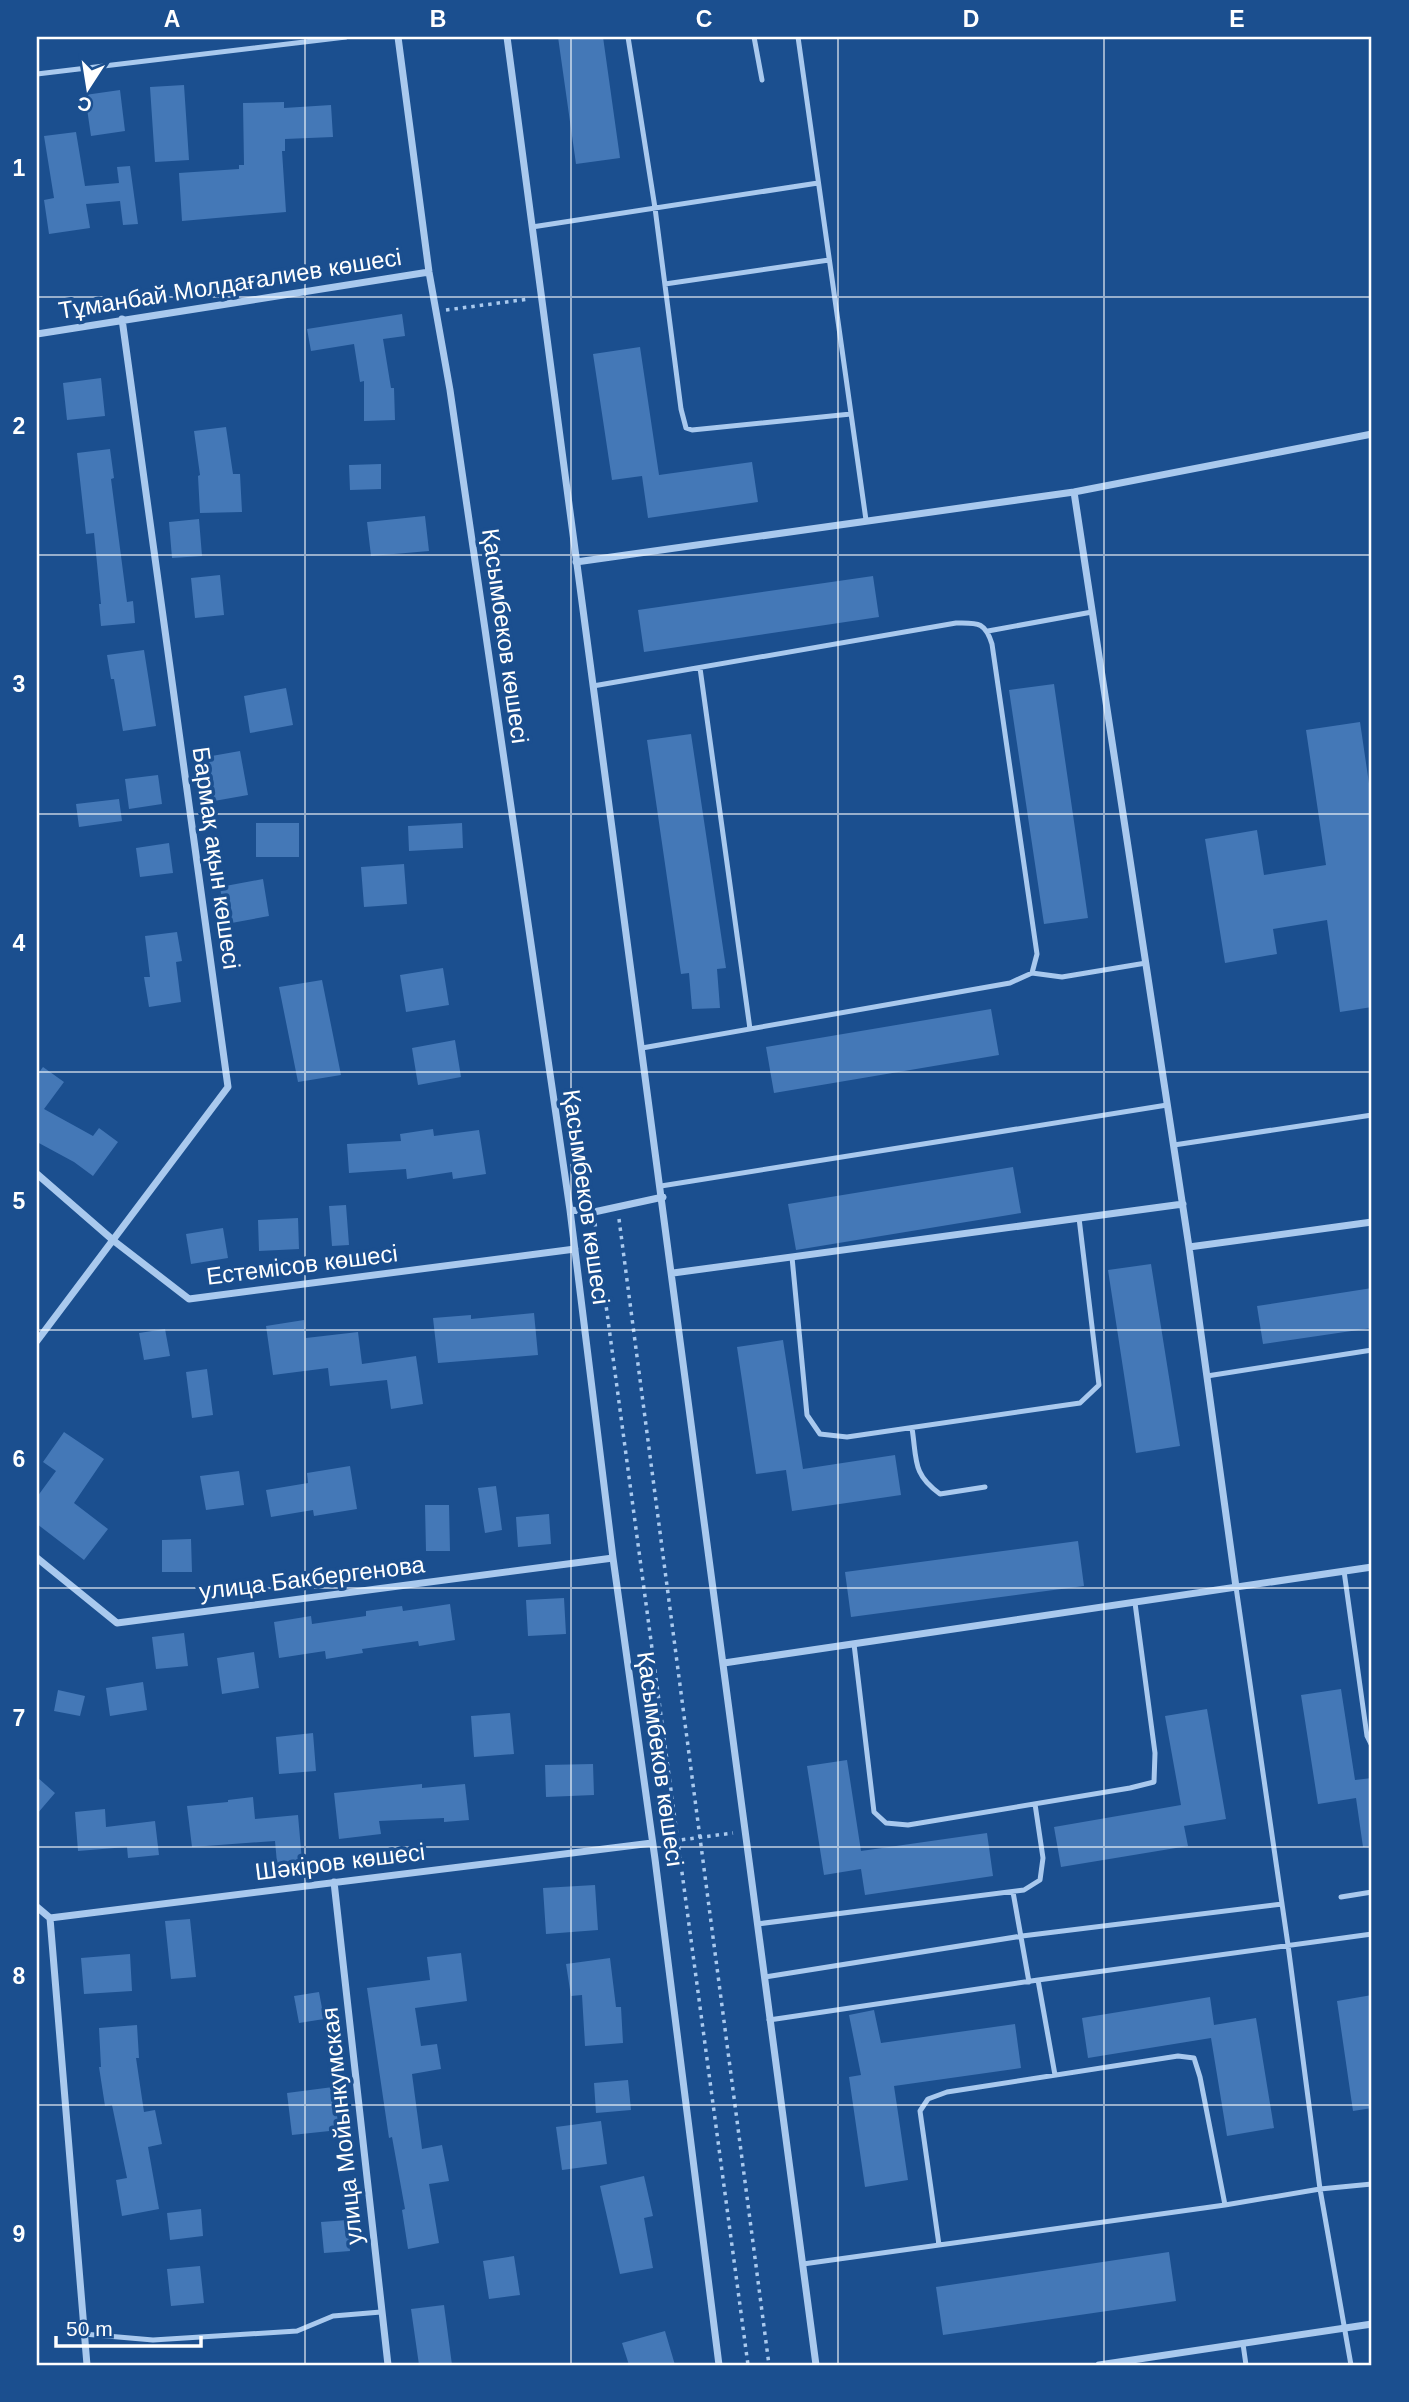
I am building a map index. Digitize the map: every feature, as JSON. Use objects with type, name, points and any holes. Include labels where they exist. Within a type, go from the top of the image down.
[{"type":"street","name":"Қасымбеков көшесі","points":[[398,37],[429,272],[450,390],[570,1210],[719,2365]]},
{"type":"street","points":[[507,37],[816,2365]]},
{"type":"street","name":"Тұманбай Молдағалиев көшесі","points":[[37,334],[429,272]]},
{"type":"street","name":"Бармақ ақын көшесі","points":[[37,1341],[228,1087],[122,319]]},
{"type":"street","points":[[576,562],[1074,492],[1372,435]]},
{"type":"street","points":[[1074,492],[1183,1204],[1236,1587]]},
{"type":"street","name":"Естемісов көшесі","points":[[37,1174],[114,1241],[189,1299],[575,1249]]},
{"type":"street","points":[[570,1210],[594,1212],[663,1197]]},
{"type":"street","points":[[673,1273],[1183,1204]]},
{"type":"street","points":[[1189,1247],[1372,1222]]},
{"type":"street","name":"улица Бакбергенова","points":[[37,1558],[117,1623],[613,1558]]},
{"type":"street","points":[[724,1663],[1372,1567]]},
{"type":"street","name":"Шәкіров көшесі","points":[[50,1918],[652,1843]]},
{"type":"street","name":"улица Мойынкумская","points":[[334,1882],[388,2365]]},
{"type":"street","points":[[37,1907],[50,1918],[87,2365]]},
{"type":"street","points":[[1099,2365],[1372,2324]]},
{"type":"lane","points":[[37,74],[346,37]]},
{"type":"lane","points":[[628,37],[655,208],[681,409],[686,428],[692,430],[851,414]]},
{"type":"lane","points":[[754,37],[761,80]]},
{"type":"lane","points":[[798,37],[866,520]]},
{"type":"lane","points":[[532,227],[818,183]]},
{"type":"lane","points":[[665,284],[829,260]]},
{"type":"lane","points":[[988,631],[1092,612]]},
{"type":"lane","points":[[593,686],[956,623],[978,623],[988,631],[994,657],[1037,954],[1032,973]]},
{"type":"lane","points":[[699,667],[750,1029]]},
{"type":"lane","points":[[642,1048],[1010,983],[1032,973],[1062,977],[1146,963]]},
{"type":"lane","points":[[661,1186],[1167,1105]]},
{"type":"lane","points":[[1174,1145],[1372,1115]]},
{"type":"lane","points":[[792,1257],[807,1415],[820,1434],[847,1437],[1080,1403],[1099,1385],[1079,1218]]},
{"type":"lane","points":[[1207,1376],[1372,1350]]},
{"type":"lane","points":[[912,1428],[919,1477],[927,1485],[940,1494],[985,1486]]},
{"type":"lane","points":[[1344,1572],[1367,1736],[1372,1746]]},
{"type":"lane","points":[[1236,1587],[1320,2189],[1351,2365]]},
{"type":"lane","points":[[854,1644],[874,1812],[887,1823],[908,1825],[1154,1782],[1155,1754],[1135,1602]]},
{"type":"lane","points":[[757,1924],[1024,1890],[1040,1880],[1043,1858],[1035,1804]]},
{"type":"lane","points":[[1013,1892],[1029,1982]]},
{"type":"lane","points":[[1340,1897],[1372,1892]]},
{"type":"lane","points":[[765,1977],[1022,1936],[1282,1904]]},
{"type":"lane","points":[[769,2020],[1372,1934]]},
{"type":"lane","points":[[1038,1980],[1055,2075]]},
{"type":"lane","points":[[939,2245],[920,2111],[928,2099],[947,2092],[1178,2056],[1194,2058],[1200,2077],[1225,2206]]},
{"type":"lane","points":[[803,2264],[1225,2206],[1320,2189],[1372,2184]]},
{"type":"lane","points":[[84,2334],[152,2340],[297,2331],[333,2316],[381,2312]]},
{"type":"lane","points":[[1243,2344],[1247,2365]]},
{"type":"path","points":[[435,312],[541,297]]},
{"type":"path","points":[[617,1207],[769,2365]]},
{"type":"path","points":[[594,1212],[680,1839],[748,2365]]},
{"type":"path","points":[[680,1839],[745,1831]]},
{"type":"building","points":[[558,37],[603,37],[620,158],[576,164]]},
{"type":"building","points":[[184,85],[189,160],[155,162],[150,87]]},
{"type":"building","points":[[120,90],[125,131],[91,136],[85,95]]},
{"type":"building","points":[[284,102],[284,108],[331,105],[333,137],[285,139],[285,151],[282,151],[286,212],[182,221],[179,173],[239,169],[239,165],[244,165],[243,103]]},
{"type":"building","points":[[76,132],[85,186],[119,183],[117,167],[130,166],[138,224],[123,225],[120,201],[86,204],[90,228],[49,234],[44,200],[54,198],[44,136]]},
{"type":"building","points":[[402,314],[405,336],[383,339],[391,388],[394,388],[395,420],[364,421],[364,381],[360,382],[354,344],[311,351],[307,329]]},
{"type":"building","points":[[640,347],[659,475],[752,462],[758,502],[648,518],[642,476],[612,480],[593,354]]},
{"type":"building","points":[[101,378],[105,416],[67,420],[63,383]]},
{"type":"building","points":[[226,427],[233,474],[240,474],[242,512],[200,513],[200,475],[194,431]]},
{"type":"building","points":[[110,449],[114,478],[111,479],[127,602],[133,601],[135,623],[101,626],[94,533],[86,534],[77,453]]},
{"type":"building","points":[[381,464],[381,489],[350,490],[349,465]]},
{"type":"building","points":[[425,516],[429,551],[371,556],[367,522]]},
{"type":"building","points":[[199,519],[202,556],[172,558],[169,522]]},
{"type":"building","points":[[220,575],[224,615],[195,618],[191,578]]},
{"type":"building","points":[[873,576],[879,617],[644,652],[638,610]]},
{"type":"building","points":[[144,650],[156,726],[123,731],[107,655]]},
{"type":"building","points":[[1054,684],[1088,918],[1044,924],[1009,690]]},
{"type":"building","points":[[286,688],[293,725],[250,733],[244,696]]},
{"type":"building","points":[[1360,722],[1372,804],[1372,1007],[1340,1012],[1327,920],[1273,929],[1277,954],[1225,963],[1205,839],[1257,830],[1264,875],[1326,865],[1306,730]]},
{"type":"building","points":[[691,734],[726,968],[717,969],[720,1008],[692,1009],[689,973],[681,974],[647,740]]},
{"type":"building","points":[[240,751],[248,795],[214,801],[206,757]]},
{"type":"building","points":[[158,775],[162,804],[129,809],[125,779]]},
{"type":"building","points":[[119,799],[122,821],[79,827],[76,804]]},
{"type":"building","points":[[256,823],[299,823],[299,857],[256,857]]},
{"type":"building","points":[[462,823],[463,848],[409,851],[408,826]]},
{"type":"building","points":[[169,843],[173,873],[140,877],[136,848]]},
{"type":"building","points":[[404,864],[407,904],[364,907],[361,867]]},
{"type":"building","points":[[263,879],[269,916],[226,924],[220,887]]},
{"type":"building","points":[[177,932],[182,961],[176,962],[181,1002],[149,1007],[144,977],[150,977],[145,936]]},
{"type":"building","points":[[443,968],[449,1005],[406,1012],[400,975]]},
{"type":"building","points":[[322,980],[341,1075],[298,1082],[279,987]]},
{"type":"building","points":[[991,1009],[999,1055],[774,1093],[766,1047]]},
{"type":"building","points":[[455,1040],[461,1077],[418,1085],[412,1048]]},
{"type":"building","points":[[43,1067],[64,1082],[44,1109],[93,1136],[99,1128],[118,1142],[93,1176],[74,1162],[37,1142],[37,1075]]},
{"type":"building","points":[[433,1129],[434,1136],[479,1130],[486,1174],[453,1179],[452,1172],[407,1179],[406,1169],[349,1173],[347,1144],[401,1141],[400,1134]]},
{"type":"building","points":[[1013,1167],[1021,1213],[796,1250],[788,1204]]},
{"type":"building","points":[[346,1205],[349,1245],[332,1246],[329,1206]]},
{"type":"building","points":[[298,1218],[299,1249],[259,1251],[258,1220]]},
{"type":"building","points":[[223,1228],[228,1258],[191,1264],[186,1234]]},
{"type":"building","points":[[1151,1264],[1180,1446],[1136,1453],[1108,1270]]},
{"type":"building","points":[[1372,1288],[1372,1328],[1263,1344],[1257,1306]]},
{"type":"building","points":[[534,1313],[538,1355],[438,1363],[433,1318],[471,1315],[471,1319]]},
{"type":"building","points":[[304,1320],[306,1338],[358,1332],[362,1364],[416,1356],[423,1404],[391,1409],[387,1380],[330,1386],[328,1368],[273,1375],[266,1326]]},
{"type":"building","points":[[165,1329],[170,1356],[144,1360],[139,1333]]},
{"type":"building","points":[[783,1340],[803,1469],[895,1455],[901,1495],[792,1511],[786,1470],[756,1474],[737,1347]]},
{"type":"building","points":[[207,1369],[213,1415],[192,1418],[186,1372]]},
{"type":"building","points":[[64,1432],[104,1459],[74,1503],[108,1529],[84,1560],[37,1524],[37,1497],[56,1471],[43,1462]]},
{"type":"building","points":[[350,1466],[357,1509],[314,1516],[313,1510],[271,1517],[266,1490],[308,1483],[307,1473]]},
{"type":"building","points":[[239,1471],[244,1505],[206,1510],[200,1476]]},
{"type":"building","points":[[496,1486],[502,1530],[485,1533],[478,1488]]},
{"type":"building","points":[[425,1505],[449,1505],[450,1551],[426,1551]]},
{"type":"building","points":[[549,1514],[551,1544],[518,1547],[516,1517]]},
{"type":"building","points":[[191,1539],[192,1572],[162,1572],[162,1540]]},
{"type":"building","points":[[1078,1541],[1084,1586],[851,1617],[845,1572]]},
{"type":"building","points":[[564,1598],[566,1634],[528,1636],[526,1600]]},
{"type":"building","points":[[450,1604],[455,1640],[419,1646],[418,1641],[362,1649],[363,1653],[326,1659],[325,1651],[279,1658],[274,1622],[311,1616],[312,1624],[366,1616],[366,1611],[402,1606],[403,1611]]},
{"type":"building","points":[[184,1633],[188,1666],[156,1669],[152,1637]]},
{"type":"building","points":[[254,1652],[259,1688],[222,1694],[217,1658]]},
{"type":"building","points":[[143,1682],[147,1710],[110,1716],[106,1688]]},
{"type":"building","points":[[1341,1689],[1355,1780],[1372,1778],[1372,1846],[1363,1847],[1356,1798],[1318,1804],[1301,1695]]},
{"type":"building","points":[[58,1690],[85,1696],[80,1716],[54,1711]]},
{"type":"building","points":[[1207,1709],[1226,1819],[1184,1826],[1188,1846],[1061,1867],[1054,1827],[1181,1805],[1165,1716]]},
{"type":"building","points":[[510,1713],[514,1754],[474,1757],[471,1716]]},
{"type":"building","points":[[313,1733],[316,1771],[279,1774],[276,1737]]},
{"type":"building","points":[[847,1760],[861,1851],[987,1833],[993,1876],[865,1895],[861,1869],[824,1875],[807,1766]]},
{"type":"building","points":[[593,1764],[594,1795],[546,1797],[545,1765]]},
{"type":"building","points":[[37,1777],[55,1793],[37,1814]]},
{"type":"building","points":[[422,1784],[422,1788],[465,1784],[469,1820],[444,1822],[444,1818],[379,1821],[381,1834],[339,1839],[334,1793]]},
{"type":"building","points":[[253,1797],[255,1819],[298,1815],[302,1861],[277,1863],[275,1841],[192,1847],[187,1806]]},
{"type":"building","points":[[105,1809],[106,1827],[155,1821],[159,1855],[128,1858],[127,1847],[78,1851],[75,1812]]},
{"type":"building","points":[[595,1885],[598,1930],[546,1934],[543,1888]]},
{"type":"building","points":[[190,1919],[196,1977],[171,1979],[165,1921]]},
{"type":"building","points":[[461,1953],[467,2001],[415,2008],[421,2046],[437,2044],[441,2069],[412,2074],[422,2149],[442,2145],[449,2181],[429,2184],[439,2243],[408,2249],[402,2210],[405,2209],[392,2137],[389,2138],[367,1988],[430,1980],[427,1957]]},
{"type":"building","points":[[130,1954],[132,1991],[84,1994],[81,1958]]},
{"type":"building","points":[[610,1958],[616,2007],[621,2007],[623,2043],[585,2046],[582,1995],[571,1996],[566,1964]]},
{"type":"building","points":[[319,1992],[324,2019],[299,2023],[294,1996]]},
{"type":"building","points":[[1372,1995],[1372,2108],[1353,2111],[1337,2001]]},
{"type":"building","points":[[1210,1997],[1214,2025],[1256,2018],[1274,2128],[1227,2136],[1211,2038],[1088,2058],[1082,2018]]},
{"type":"building","points":[[874,2010],[881,2043],[1015,2024],[1021,2068],[894,2086],[908,2180],[865,2187],[849,2077],[861,2075],[849,2015]]},
{"type":"building","points":[[137,2025],[139,2058],[136,2058],[144,2112],[155,2110],[162,2144],[148,2147],[159,2209],[122,2216],[116,2180],[127,2178],[112,2105],[105,2106],[99,2067],[99,2028]]},
{"type":"building","points":[[628,2080],[631,2110],[596,2113],[594,2083]]},
{"type":"building","points":[[333,2087],[339,2130],[292,2135],[287,2093]]},
{"type":"building","points":[[601,2121],[607,2164],[562,2170],[556,2127]]},
{"type":"building","points":[[644,2176],[653,2216],[644,2218],[653,2268],[620,2274],[600,2186]]},
{"type":"building","points":[[201,2209],[203,2236],[170,2240],[167,2213]]},
{"type":"building","points":[[348,2220],[350,2251],[324,2253],[321,2222]]},
{"type":"building","points":[[1169,2252],[1176,2301],[943,2335],[936,2287]]},
{"type":"building","points":[[514,2256],[520,2295],[489,2299],[483,2261]]},
{"type":"building","points":[[200,2266],[204,2303],[171,2306],[167,2269]]},
{"type":"building","points":[[444,2305],[452,2365],[419,2365],[411,2309]]},
{"type":"building","points":[[665,2331],[675,2365],[629,2365],[622,2343]]}]
